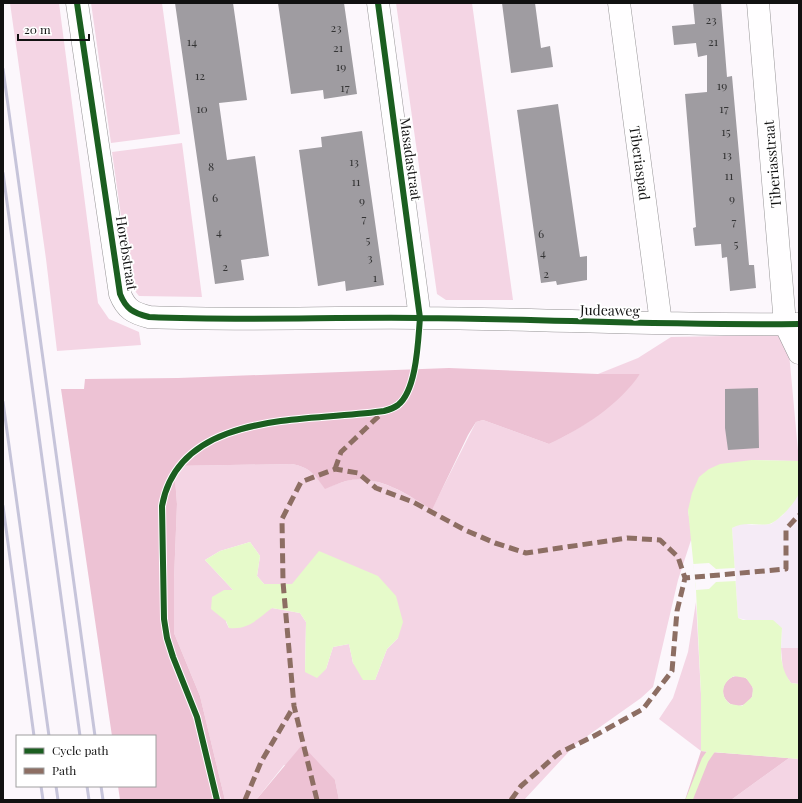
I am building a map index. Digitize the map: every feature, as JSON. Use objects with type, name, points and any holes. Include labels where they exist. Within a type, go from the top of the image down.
[{"type":"street","name":"Horebstraat","points":[[77,3],[120,294],[129,310],[149,317],[209,319],[420,318]]},
{"type":"street","name":"Masadastraat","points":[[378,3],[420,318]]},
{"type":"street","name":"Tiberiaspad","points":[[619,3],[661,323]]},
{"type":"street","name":"Tiberiasstraat","points":[[758,3],[792,324]]},
{"type":"street","name":"Judeaweg","points":[[420,318],[792,324]]},
{"type":"street","points":[[792,324],[799,353]]},
{"type":"shaded area","points":[[10,3],[59,3],[98,303],[109,319],[139,332],[141,345],[57,351],[46,259]]},
{"type":"shaded area","points":[[91,3],[162,3],[180,134],[111,143]]},
{"type":"shaded area","points":[[396,3],[472,3],[513,300],[446,300],[437,294]]},
{"type":"shaded area","points":[[182,143],[202,297],[139,296],[131,286],[112,152]]},
{"type":"shaded area","points":[[784,335],[789,353],[799,461],[752,460],[688,510],[692,537],[678,580],[653,687],[641,698],[576,744],[524,800],[339,800],[335,780],[284,765],[256,800],[225,800],[200,696],[174,633],[174,580],[177,504],[174,466],[292,464],[304,467],[312,472],[325,488],[346,481],[369,480],[402,492],[432,509],[476,422],[483,420],[549,444],[575,430],[599,414],[620,396],[640,374],[598,374],[638,358],[671,337]],"holes":[[[250,542],[260,556],[257,576],[264,584],[292,584],[398,638],[387,649],[375,680],[353,663],[349,644],[333,647],[326,669],[305,672],[306,622],[300,613],[272,608],[229,628],[226,622],[233,590],[205,560],[220,551]]]},
{"type":"shaded area","points":[[449,368],[598,374],[640,374],[622,396],[611,406],[575,431],[549,444],[483,420],[476,422],[468,435],[432,510],[392,487],[369,480],[346,481],[325,489],[312,472],[304,467],[292,464],[174,466],[177,504],[174,580],[174,633],[200,696],[225,800],[120,800],[118,787],[156,787],[156,735],[112,735],[61,389],[84,389],[85,379],[178,378]]},
{"type":"shaded area","points":[[752,460],[799,461],[799,493],[795,501],[777,520],[769,524],[746,524],[732,528],[738,618],[743,620],[773,620],[782,628],[781,657],[784,670],[791,683],[799,684],[799,759],[701,751],[701,694],[696,590],[688,510],[692,493],[699,477],[709,469],[720,464]],"holes":[[[734,676],[746,678],[753,688],[752,697],[742,706],[730,704],[724,697],[723,689],[725,685]]]},
{"type":"shaded area","points":[[799,494],[799,648],[781,648],[782,628],[738,618],[732,528],[741,523],[752,525],[771,524],[783,515]]},
{"type":"shaded area","points":[[250,542],[260,556],[257,576],[264,584],[292,584],[319,551],[378,576],[396,596],[403,622],[398,638],[387,649],[375,680],[363,680],[353,663],[349,644],[333,647],[326,669],[317,678],[305,672],[306,622],[300,613],[272,608],[252,623],[242,627],[229,628],[226,621],[211,609],[212,597],[224,590],[233,590],[205,560],[220,551]]},
{"type":"shaded area","points":[[696,602],[701,694],[701,751],[659,719],[673,698],[688,652]]},
{"type":"shaded area","points":[[781,648],[799,648],[799,684],[791,683],[783,672]]},
{"type":"shaded area","points":[[738,676],[749,680],[753,691],[749,702],[738,706],[727,702],[723,691],[727,680]]},
{"type":"shaded area","points":[[302,745],[335,780],[339,800],[256,800]]},
{"type":"shaded area","points":[[701,751],[789,758],[731,800],[685,800]]},
{"type":"shaded area","points":[[789,758],[799,759],[799,800],[731,800]]},
{"type":"pier","points":[[709,563],[716,569],[735,568],[736,581],[716,582],[709,589],[696,590],[693,564]]},
{"type":"building","points":[[175,3],[233,3],[247,100],[219,103],[227,160],[255,156],[269,256],[241,260],[244,280],[215,284]]},
{"type":"building","points":[[278,3],[344,3],[357,94],[324,99],[323,90],[291,94]]},
{"type":"building","points":[[502,3],[535,3],[541,48],[550,46],[553,67],[511,73]]},
{"type":"building","points":[[693,3],[721,3],[727,77],[732,76],[749,265],[754,265],[756,288],[730,291],[727,257],[722,258],[721,244],[695,246],[693,228],[696,227],[685,94],[707,92],[707,55],[698,57],[696,43],[674,45],[672,26],[695,24]]},
{"type":"building","points":[[558,104],[580,257],[587,256],[587,280],[557,285],[556,281],[541,283],[517,110]]},
{"type":"building","points":[[362,131],[384,285],[346,291],[345,281],[318,286],[299,150],[322,147],[321,137]]},
{"type":"building","points":[[758,388],[759,448],[728,450],[725,428],[725,389]]},
{"type":"waterway","points":[[689,800],[705,760],[716,744]]},
{"type":"railway","points":[[3,69],[95,735]]},
{"type":"railway","points":[[3,173],[80,735]]},
{"type":"railway","points":[[3,402],[49,735]]},
{"type":"railway","points":[[3,506],[34,735]]},
{"type":"railway","points":[[41,787],[43,800]]},
{"type":"railway","points":[[56,787],[58,800]]},
{"type":"railway","points":[[87,787],[89,800]]},
{"type":"railway","points":[[101,787],[103,800]]},
{"type":"marked path","points":[[335,469],[341,452],[383,412]]},
{"type":"marked path","points":[[317,800],[294,706],[283,582],[282,519],[301,482],[335,469],[358,473],[376,488],[413,502],[465,530],[495,543],[526,553],[627,538],[660,540],[678,557],[685,578],[786,569],[786,529],[799,515]]},
{"type":"marked path","points":[[511,800],[521,786],[559,753],[643,709],[672,671],[677,611],[685,578]]},
{"type":"marked path","points":[[245,800],[261,762],[294,706]]},
{"type":"cycle path","points":[[77,3],[120,294],[128,307],[134,312],[149,317],[217,319],[420,318],[704,324],[799,324]]},
{"type":"cycle path","points":[[217,800],[197,717],[167,638],[164,619],[162,506],[173,475],[194,452],[220,436],[252,426],[286,420],[384,411],[398,405],[404,398],[409,388],[413,377],[420,318],[378,3]]}]
